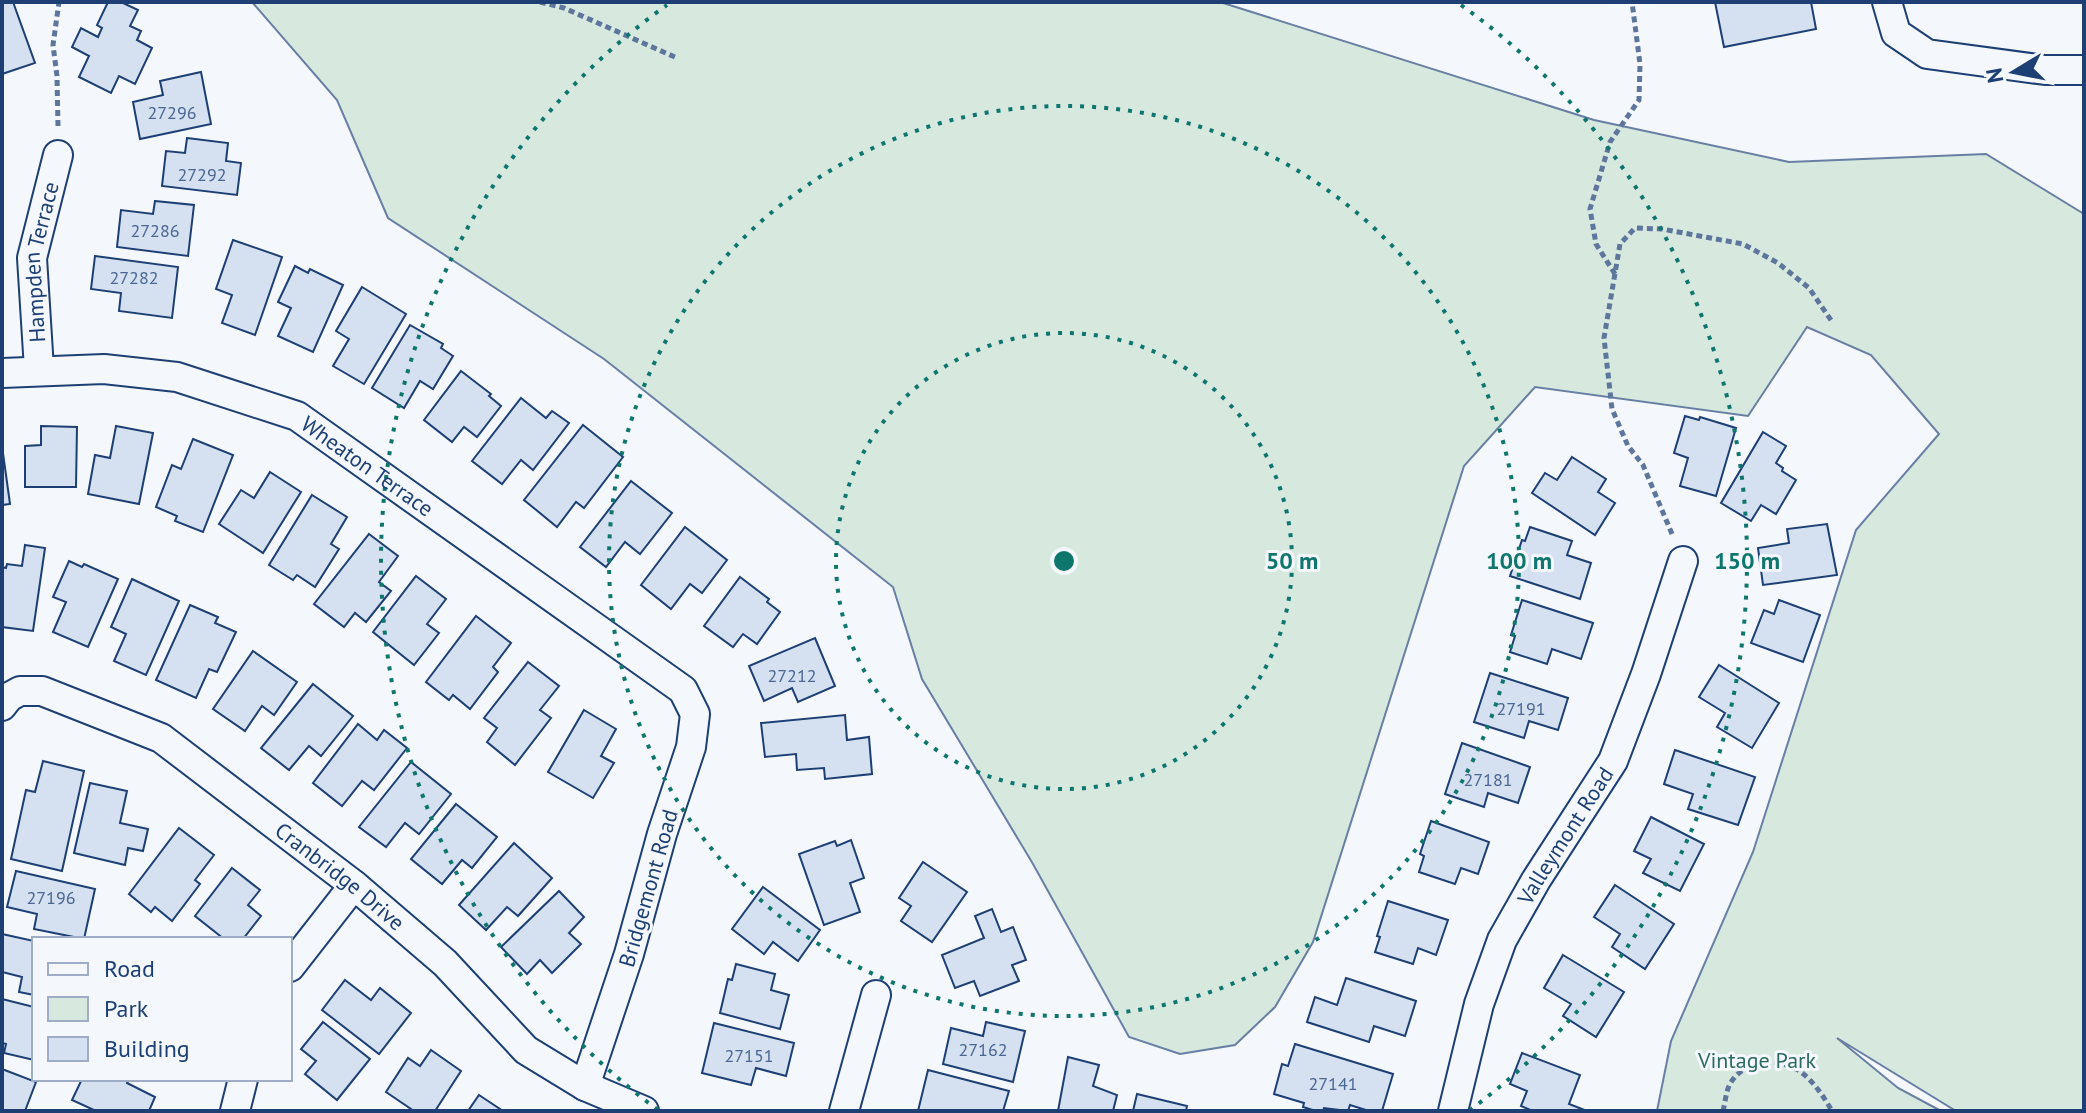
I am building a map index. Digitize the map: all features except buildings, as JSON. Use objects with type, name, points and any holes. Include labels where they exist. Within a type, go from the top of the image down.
[{"type":"street","points":[[1887,2],[1896,33],[1927,54],[2045,70],[2084,70]]},
{"type":"street","name":"Hampden Terrace","points":[[39,369],[32,258],[58,155]]},
{"type":"street","name":"Wheaton Terrace","points":[[2,373],[39,369],[104,369],[177,377],[297,416],[683,690]]},
{"type":"street","name":"Valleymont Road","points":[[1453,1111],[1479,1004],[1502,940],[1536,880],[1613,761],[1646,674],[1683,561]]},
{"type":"street","name":"Bridgemont Road","points":[[585,1086],[629,954],[662,834],[691,747],[695,714],[683,690]]},
{"type":"street","name":"Cranbridge Drive","points":[[6,702],[20,691],[42,691],[161,738],[354,885],[445,963],[526,1050],[585,1086],[644,1111]]},
{"type":"street","points":[[292,964],[354,885]]},
{"type":"street","points":[[844,1111],[876,995]]},
{"type":"street","points":[[235,1111],[242,1081]]},
{"type":"path","points":[[58,155],[57,76],[53,45],[59,2]]},
{"type":"path","points":[[540,2],[564,8],[677,58]]},
{"type":"path","points":[[1616,275],[1596,244],[1590,209],[1610,142],[1639,100],[1640,64],[1632,2]]},
{"type":"path","points":[[1683,561],[1643,465],[1628,446],[1612,409],[1604,338],[1620,244],[1635,228],[1662,229],[1743,244],[1778,263],[1809,288],[1833,323]]},
{"type":"path","points":[[1723,1111],[1729,1086],[1740,1072],[1757,1063],[1784,1063],[1801,1072],[1820,1091],[1832,1111]]},
{"type":"green space","name":"Vintage Park","points":[[252,2],[1220,2],[1594,120],[1789,162],[1986,154],[2084,214],[2084,1111],[1956,1111],[1837,1038],[1898,1088],[1941,1111],[1657,1111],[1671,1041],[1753,852],[1856,530],[1939,434],[1871,355],[1807,327],[1748,416],[1535,387],[1464,466],[1313,942],[1275,1007],[1235,1045],[1180,1054],[1129,1037],[1033,864],[922,679],[893,587],[604,359],[388,218],[337,100]]}]
